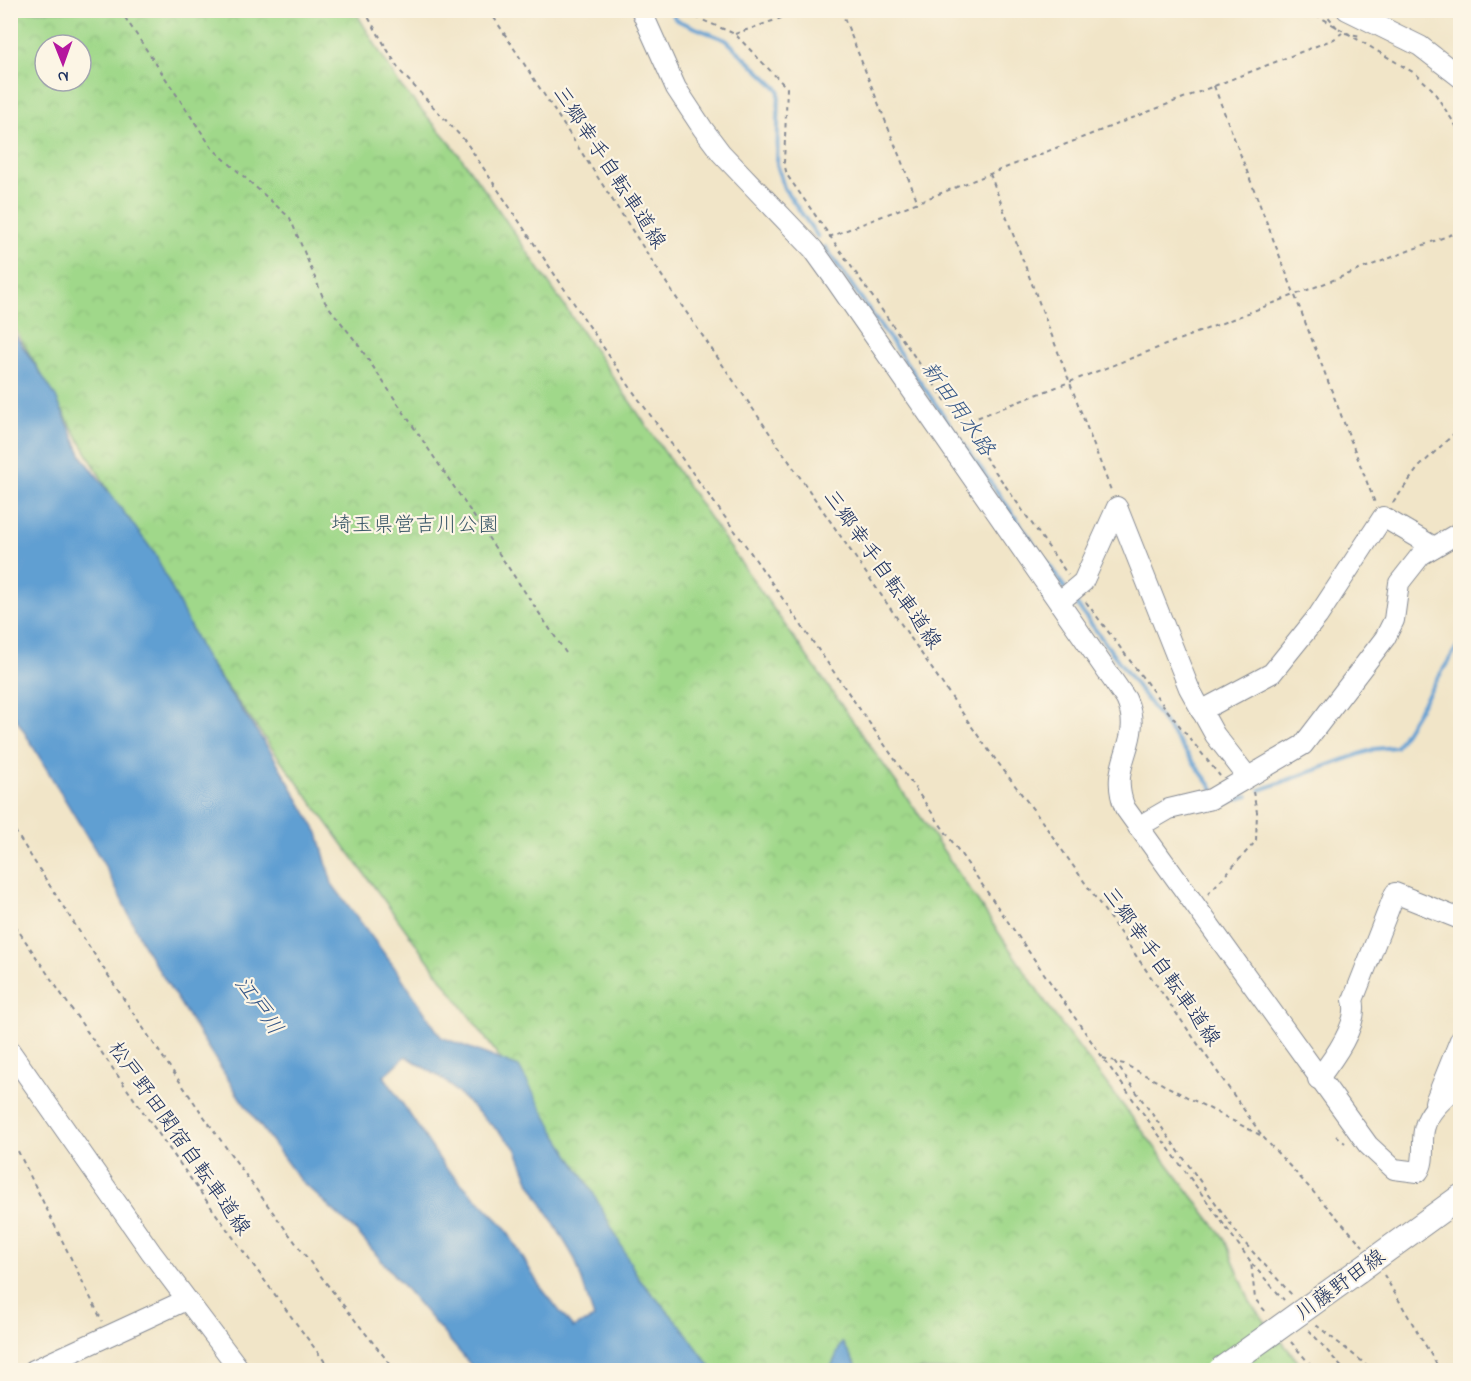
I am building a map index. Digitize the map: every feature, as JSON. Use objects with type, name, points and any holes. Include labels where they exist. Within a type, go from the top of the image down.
[{"type":"main road","name":"川藤野田線","points":[[1220,1371],[1461,1197]]},
{"type":"street","points":[[642,10],[676,88],[703,129],[721,153],[813,249],[1131,709],[1132,733],[1120,769],[1119,792],[1125,808],[1318,1079],[1376,1155],[1394,1169],[1413,1173],[1421,1168],[1422,1136],[1461,1041]]},
{"type":"street","points":[[1347,10],[1420,46],[1461,77]]},
{"type":"street","points":[[1059,602],[1083,582],[1118,507]]},
{"type":"street","points":[[1118,507],[1188,688],[1215,735],[1247,776]]},
{"type":"street","points":[[1201,711],[1272,673],[1318,616],[1383,517],[1434,547]]},
{"type":"street","points":[[1138,827],[1169,808],[1211,799],[1290,753],[1309,738],[1385,638],[1394,620],[1399,583],[1422,555],[1461,532]]},
{"type":"street","points":[[1318,1079],[1340,1051],[1355,1012],[1353,1000],[1395,894],[1461,919]]},
{"type":"street","points":[[12,1058],[186,1300],[240,1371]]},
{"type":"street","points":[[1431,1112],[1461,1083]]},
{"type":"street","points":[[34,1371],[186,1300]]},
{"type":"path","points":[[120,10],[212,148],[290,218],[326,302],[357,343],[566,653]]},
{"type":"path","points":[[364,10],[400,71],[425,101],[466,142],[632,390],[760,565],[1102,1058],[1251,1262],[1255,1299],[1270,1317]]},
{"type":"path","name":"三郷幸手自転車道線","points":[[489,10],[671,290],[981,740],[1041,820],[1263,1137],[1346,1225],[1368,1263],[1440,1371]]},
{"type":"path","points":[[679,10],[735,34],[787,88],[784,163],[787,175],[1077,589],[1167,710],[1229,787]]},
{"type":"path","points":[[735,34],[804,10]]},
{"type":"path","points":[[841,10],[917,201]]},
{"type":"path","points":[[1308,10],[1342,33],[1416,74],[1432,89],[1461,132]]},
{"type":"path","points":[[1323,10],[1342,33]]},
{"type":"path","points":[[813,249],[829,237],[917,201],[1334,39],[1342,33]]},
{"type":"path","points":[[1214,86],[1374,502],[1383,517],[1418,468],[1461,428]]},
{"type":"path","points":[[990,173],[1118,507]]},
{"type":"path","points":[[961,424],[1461,231]]},
{"type":"path","points":[[1197,907],[1256,841],[1257,812],[1247,776]]},
{"type":"path","points":[[10,823],[152,1044],[254,1189],[395,1371]]},
{"type":"path","name":"松戸野田関宿自転車道線","points":[[10,918],[141,1112],[331,1371]]},
{"type":"path","name":"三郷幸手自転車道線","points":[[1102,1058],[1115,1062],[1263,1137]]},
{"type":"path","points":[[1115,1062],[1242,1240],[1298,1303]]},
{"type":"path","points":[[10,1135],[109,1335]]},
{"type":"path","points":[[1311,1319],[1317,1327],[1373,1371]]},
{"type":"path","points":[[1311,1332],[1317,1327]]},
{"type":"path","points":[[1285,1335],[1315,1371]]},
{"type":"green space","name":"埼玉県営吉川公園","points":[[11,11],[355,11],[399,84],[452,145],[489,196],[729,546],[922,819],[1055,1016],[1224,1238],[1251,1304],[1305,1370],[713,1370],[639,1279],[556,1134],[205,657],[11,322]]},
{"type":"water","name":"江戸川","points":[[10,327],[55,395],[82,456],[155,554],[205,657],[271,752],[318,833],[332,884],[398,972],[441,1037],[519,1067],[556,1134],[591,1189],[639,1279],[681,1326],[713,1370],[475,1370],[358,1233],[299,1179],[240,1098],[146,950],[105,866],[11,710]],"holes":[[[406,1056],[443,1079],[516,1148],[530,1183],[575,1259],[594,1318],[573,1328],[539,1285],[504,1226],[444,1166],[384,1076]]]},
{"type":"water","points":[[842,1342],[859,1370],[830,1370]]},
{"type":"waterway","name":"新田用水路","points":[[670,10],[676,20],[726,40],[779,90],[777,164],[784,188],[818,237]]},
{"type":"waterway","name":"新田用水路","points":[[825,247],[1065,588]]},
{"type":"waterway","name":"新田用水路","points":[[1074,601],[1214,790]]},
{"type":"waterway","points":[[1260,790],[1374,749],[1396,747],[1460,642]]},
{"type":"waterway","points":[[1224,803],[1248,796]]}]
